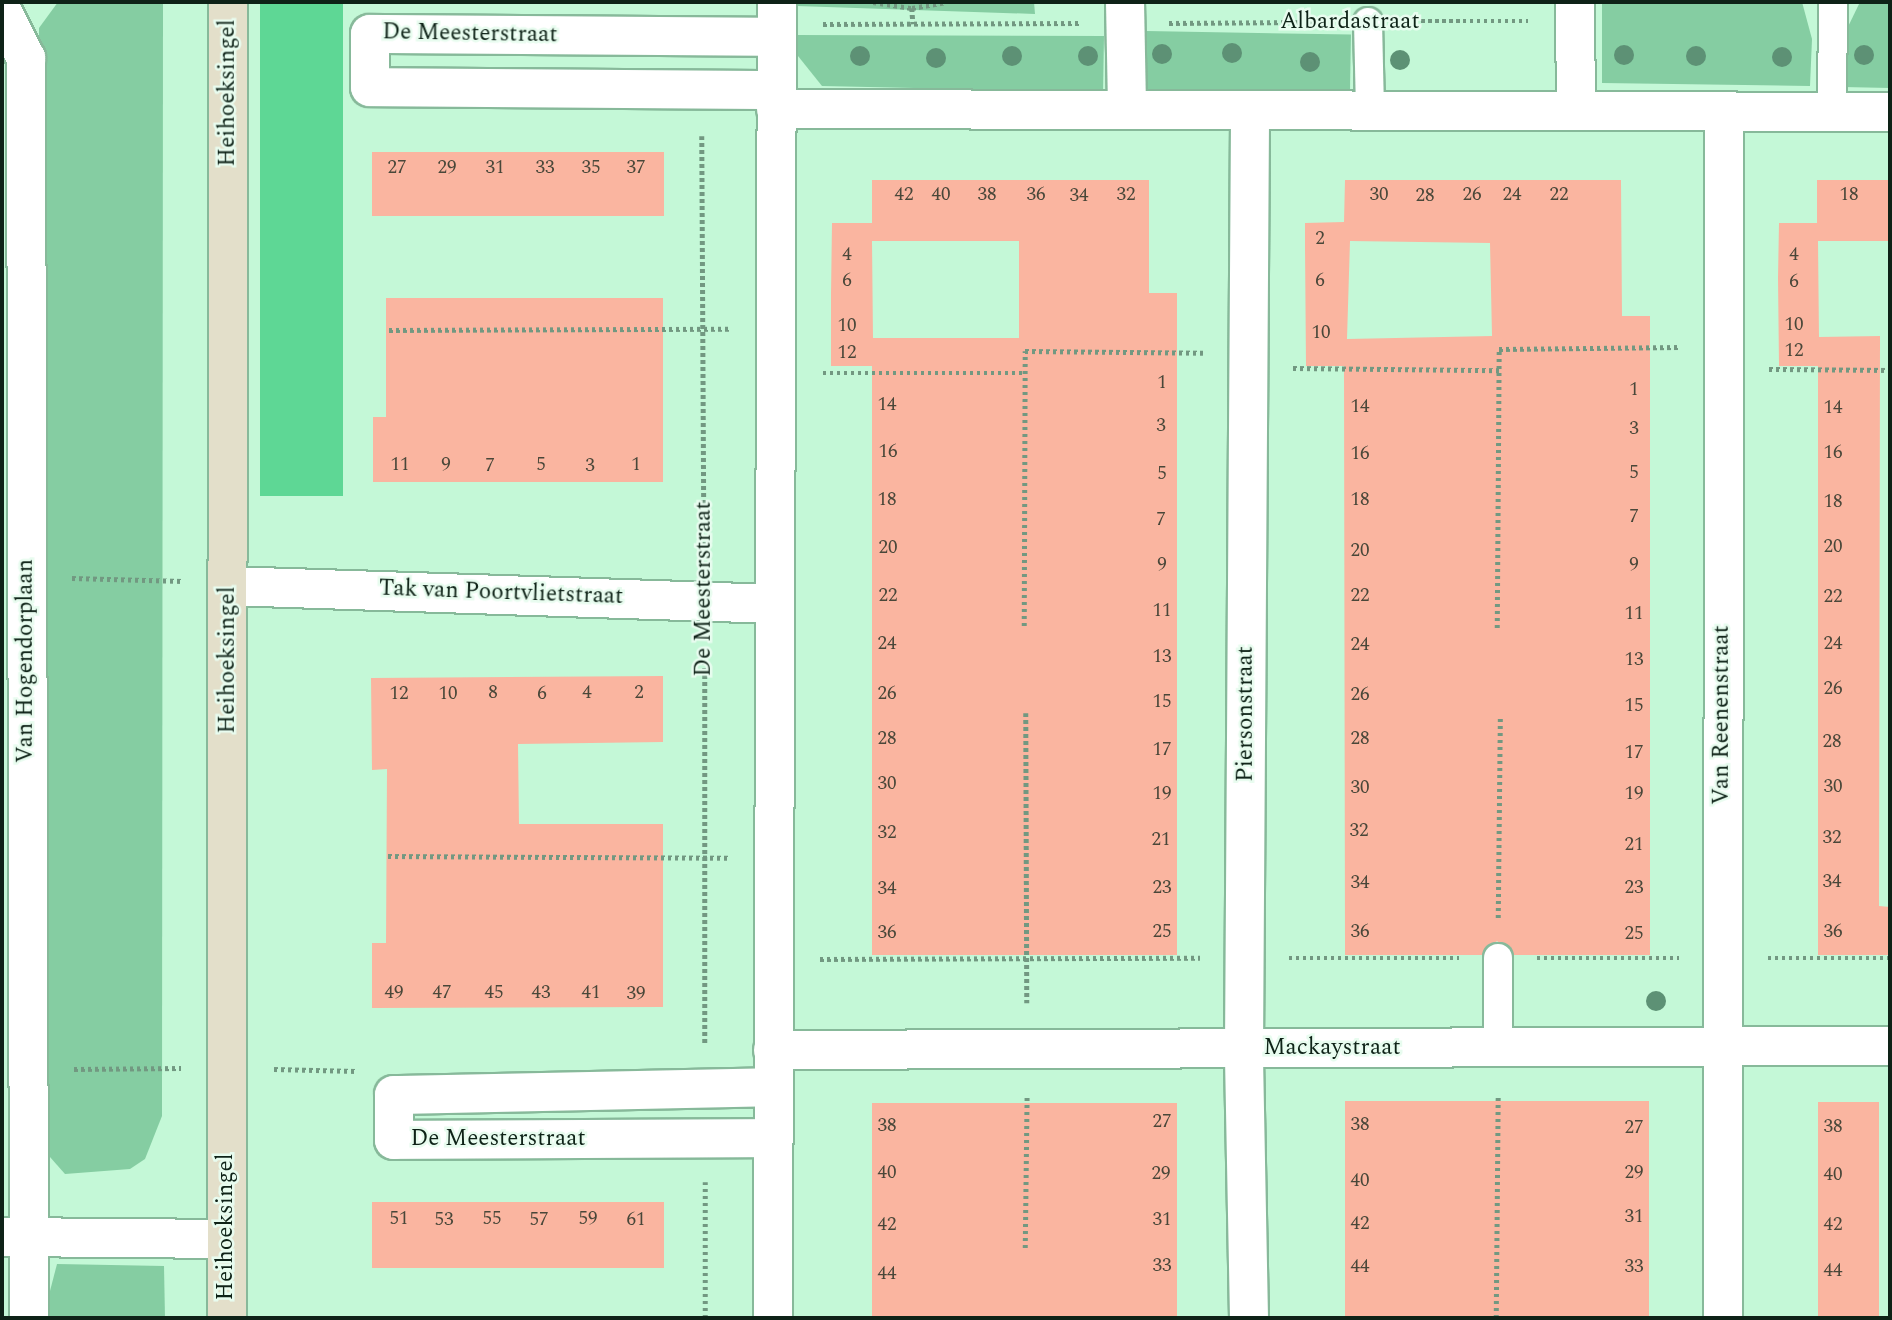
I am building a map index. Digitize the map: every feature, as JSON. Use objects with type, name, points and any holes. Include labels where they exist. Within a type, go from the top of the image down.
[{"type":"street","name":"Heihoeksingel","points":[[227,1318],[228,2]]},
{"type":"street","name":"Van Hogendorplaan","points":[[2,11],[26,58],[26,577],[14,850],[16,1237],[29,1318]]},
{"type":"street","points":[[1575,11],[1576,111]]},
{"type":"street","points":[[1126,12],[1127,110]]},
{"type":"street","points":[[773,1318],[777,21]]},
{"type":"street","name":"De Meesterstraat","points":[[776,100],[702,89],[370,87],[370,34],[777,21]]},
{"type":"street","points":[[776,100],[1127,110],[1890,112]]},
{"type":"street","name":"Piersonstraat","points":[[1249,1318],[1244,1049],[1250,110]]},
{"type":"street","name":"Van Reenenstraat","points":[[1723,1318],[1720,1047],[1724,111]]},
{"type":"street","name":"Tak van Poortvlietstraat","points":[[228,586],[704,599],[775,604]]},
{"type":"street","name":"Mackaystraat","points":[[773,1068],[1028,1049],[1890,1046]]},
{"type":"street","name":"De Meesterstraat","points":[[773,1068],[706,1090],[394,1095],[394,1140],[773,1138]]},
{"type":"street","points":[[16,1237],[226,1239]]},
{"type":"lane","points":[[1832,112],[1833,2]]},
{"type":"lane","points":[[1368,22],[1370,110]]},
{"type":"lane","points":[[1498,958],[1498,1048]]},
{"type":"path","points":[[873,2],[912,8],[946,2]]},
{"type":"path","points":[[912,8],[913,24]]},
{"type":"path","name":"Albardastraat","points":[[777,21],[913,24],[1126,12],[1368,22],[1575,11]]},
{"type":"path","name":"De Meesterstraat","points":[[702,89],[706,1090]]},
{"type":"path","points":[[389,330],[776,329]]},
{"type":"path","points":[[1497,628],[1499,349],[1723,358],[1890,370]]},
{"type":"path","points":[[1024,626],[1025,351],[1499,370]]},
{"type":"path","points":[[775,373],[1025,373]]},
{"type":"path","points":[[26,577],[228,586]]},
{"type":"path","points":[[1026,713],[1026,1248]]},
{"type":"path","points":[[1498,958],[1500,716]]},
{"type":"path","points":[[388,856],[774,858]]},
{"type":"path","points":[[774,959],[1890,958]]},
{"type":"path","points":[[1496,1318],[1498,1048]]},
{"type":"path","points":[[705,1138],[705,1318]]},
{"type":"green space","points":[[58,2],[163,2],[162,1116],[145,1159],[130,1169],[65,1174],[42,1148],[39,858],[39,28]]},
{"type":"green space","points":[[260,2],[343,2],[343,496],[260,496]]},
{"type":"green space","points":[[796,2],[1034,2],[1035,14],[797,6]]},
{"type":"green space","points":[[1602,2],[1802,2],[1812,39],[1810,86],[1602,83]]},
{"type":"green space","points":[[1860,2],[1890,2],[1890,88],[1843,87],[1844,35]]},
{"type":"green space","points":[[1146,31],[1351,35],[1350,93],[1145,89]]},
{"type":"green space","points":[[796,35],[1104,36],[1103,92],[822,86],[798,56]]},
{"type":"green space","points":[[57,1264],[164,1266],[165,1318],[43,1318]]},
{"type":"building","points":[[372,152],[664,152],[664,216],[372,216]]},
{"type":"building","points":[[872,180],[1149,180],[1149,293],[1177,293],[1177,955],[872,955],[872,366],[831,366],[831,294],[832,223],[872,223]],"holes":[[[872,241],[1019,241],[1019,338],[873,338]]]},
{"type":"building","points":[[1345,180],[1621,180],[1622,316],[1650,316],[1650,955],[1514,955],[1497,941],[1482,955],[1345,955],[1344,366],[1306,366],[1305,247],[1305,223],[1344,222]],"holes":[[[1350,241],[1490,243],[1492,336],[1347,339]]]},
{"type":"building","points":[[1817,180],[1890,180],[1890,241],[1818,241],[1819,337],[1880,336],[1879,906],[1890,907],[1890,955],[1818,955],[1818,366],[1779,366],[1778,278],[1779,223],[1817,223]]},
{"type":"building","points":[[386,298],[663,298],[663,482],[373,482],[373,417],[386,417]]},
{"type":"building","points":[[663,676],[663,742],[518,744],[519,824],[663,824],[663,1007],[372,1008],[372,943],[386,943],[387,769],[372,770],[371,678]]},
{"type":"building","points":[[1345,1101],[1649,1101],[1649,1318],[1345,1318]]},
{"type":"building","points":[[1818,1102],[1879,1102],[1879,1318],[1818,1318]]},
{"type":"building","points":[[872,1103],[1177,1103],[1177,1318],[872,1318]]},
{"type":"building","points":[[372,1202],[664,1202],[664,1268],[372,1268]]}]
